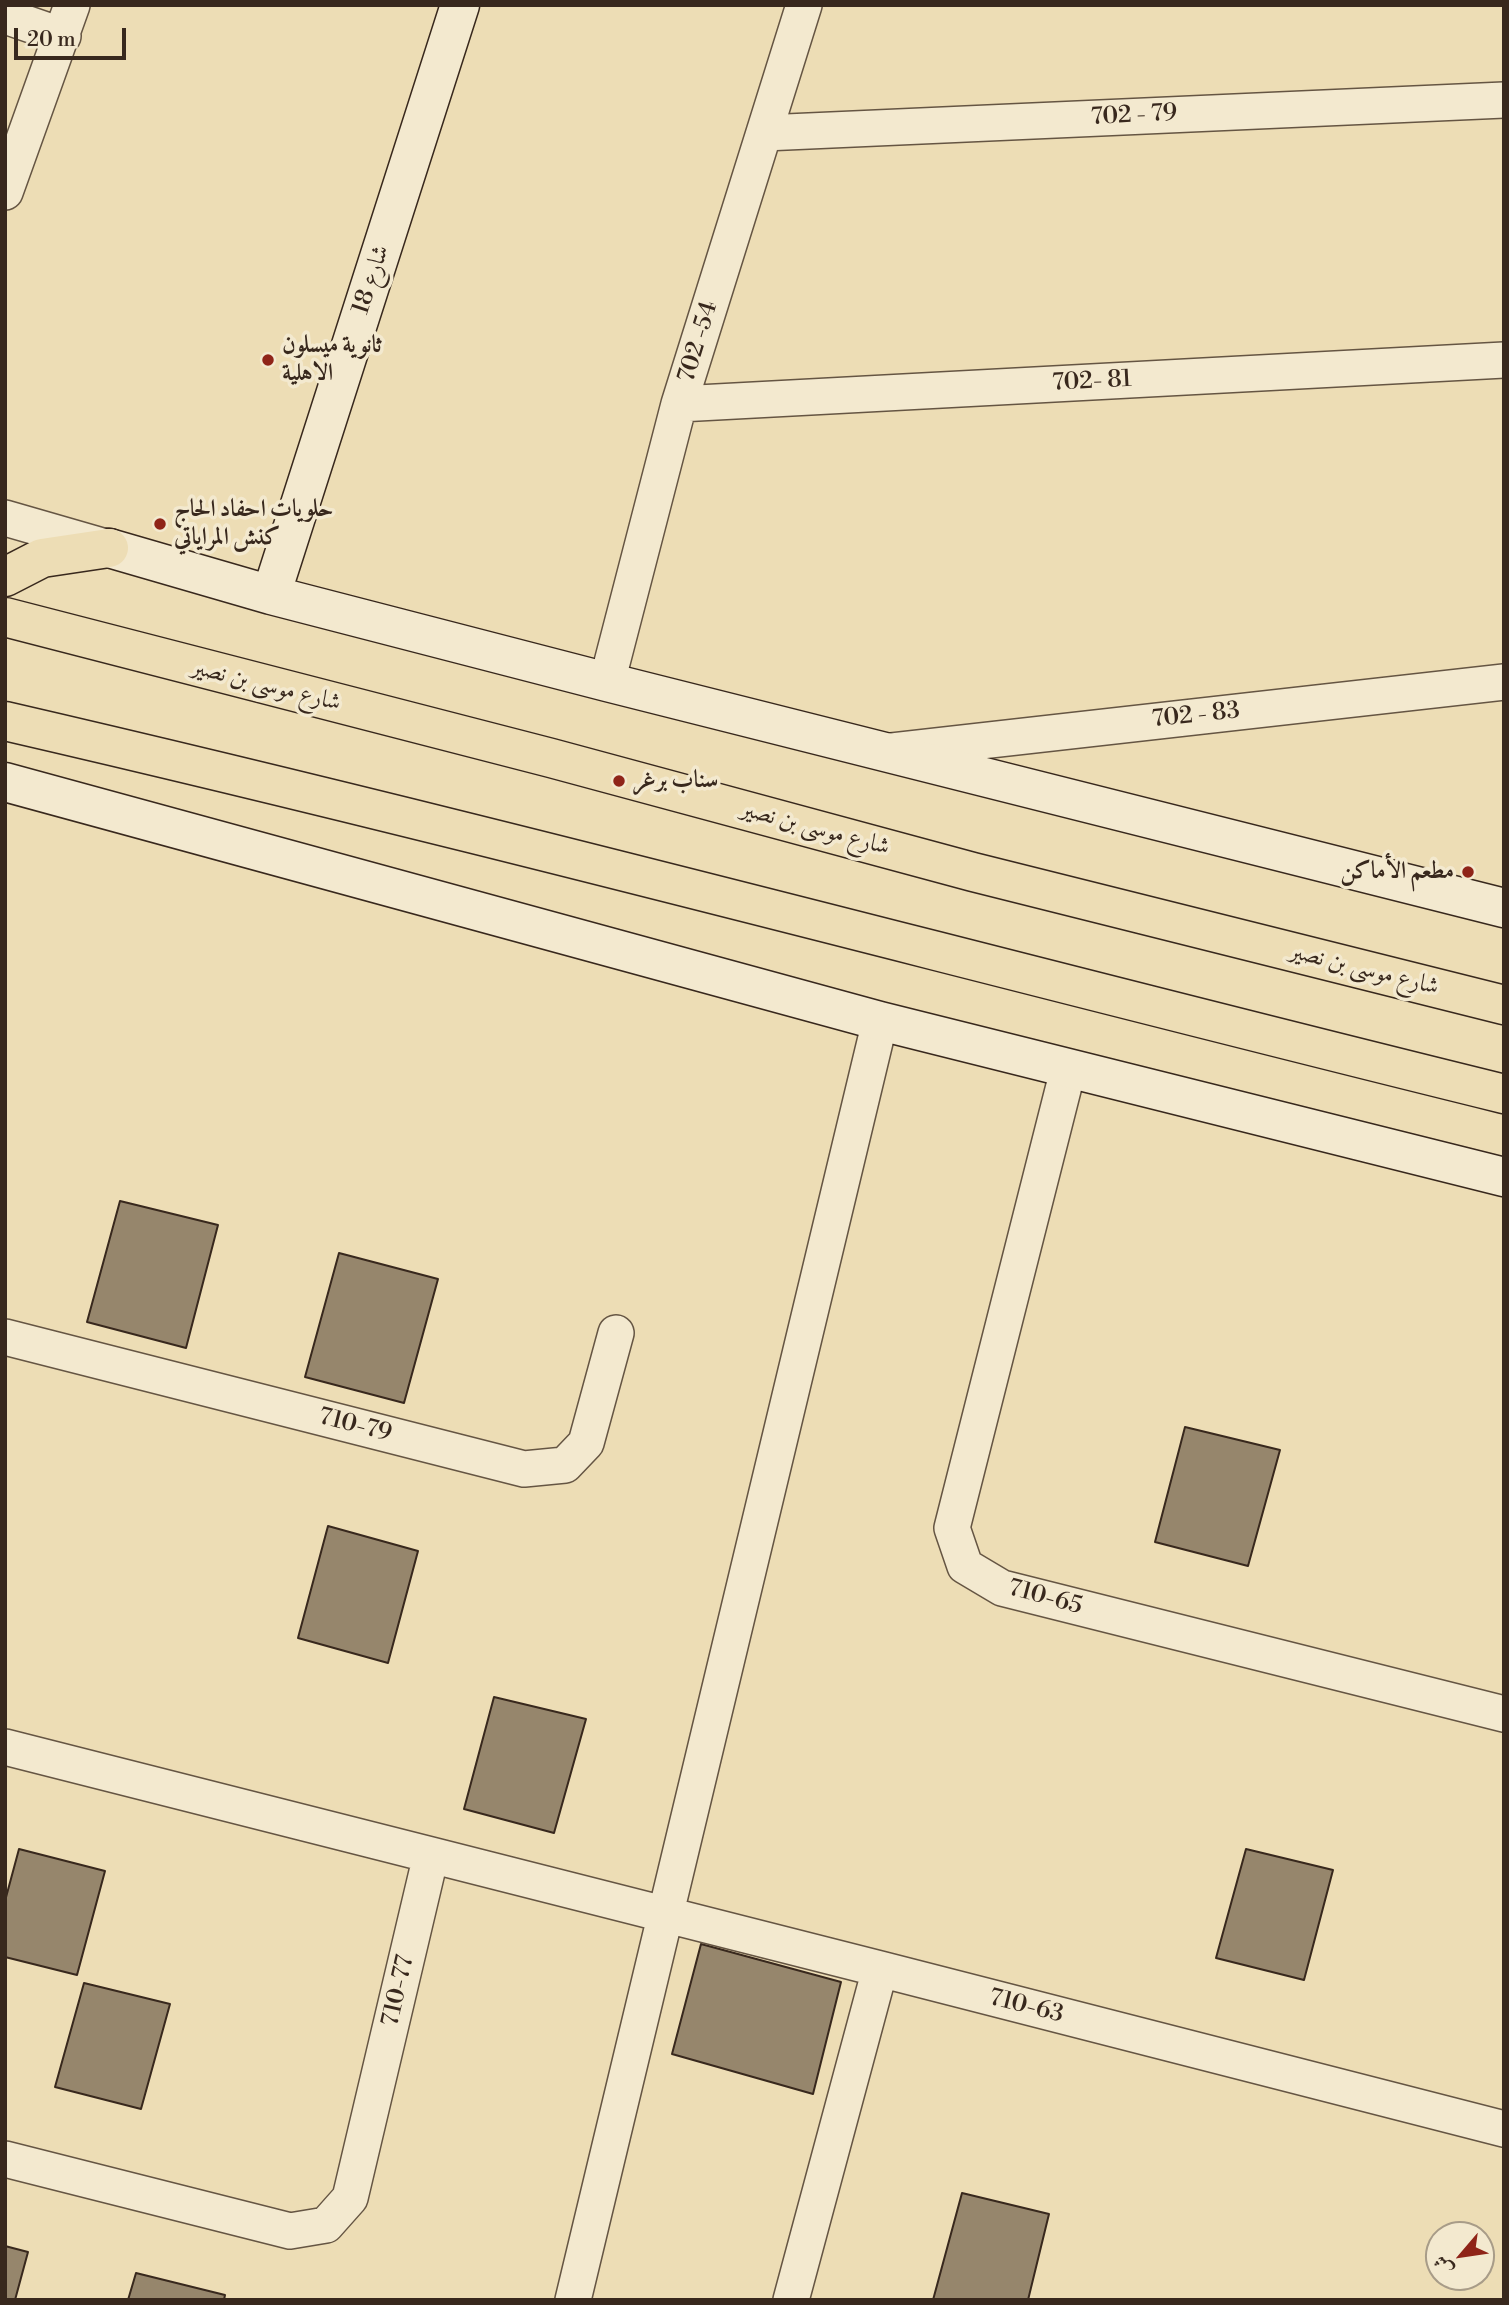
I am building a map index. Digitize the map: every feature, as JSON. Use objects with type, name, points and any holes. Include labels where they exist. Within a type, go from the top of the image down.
[{"type":"main road","points":[[5,577],[43,558],[110,548]]},
{"type":"main road","name":"شارع موسى بن نصير","points":[[5,617],[551,758],[973,872],[1504,1005]]},
{"type":"main road","points":[[5,722],[314,793],[967,961],[1504,1094]]},
{"type":"street","name":"شارع 18","points":[[271,595],[460,5]]},
{"type":"street","name":"702 -54","points":[[607,682],[679,404],[803,5]]},
{"type":"street","points":[[5,16],[68,20],[5,192]]},
{"type":"street","name":"702 - 79","points":[[764,133],[1504,100]]},
{"type":"street","name":"702- 81","points":[[679,404],[1504,360]]},
{"type":"street","points":[[5,518],[271,595],[1504,908]]},
{"type":"street","name":"702 - 83","points":[[889,751],[1504,682]]},
{"type":"street","points":[[5,782],[880,1021],[1504,1177]]},
{"type":"street","points":[[573,2300],[880,1021]]},
{"type":"street","name":"710-65","points":[[1068,1070],[952,1528],[965,1566],[1002,1588],[1504,1714]]},
{"type":"street","name":"710-79","points":[[5,1337],[524,1469],[565,1465],[586,1443],[616,1333]]},
{"type":"street","points":[[5,1747],[431,1855]]},
{"type":"street","name":"710-63","points":[[431,1855],[1504,2129]]},
{"type":"street","name":"710-77","points":[[5,2159],[290,2231],[326,2225],[350,2199],[431,1855]]},
{"type":"street","points":[[791,2300],[880,1969]]},
{"type":"building","points":[[120,1201],[218,1225],[186,1348],[87,1322]]},
{"type":"building","points":[[339,1253],[438,1279],[404,1403],[305,1377]]},
{"type":"building","points":[[1185,1427],[1280,1450],[1248,1566],[1155,1542]]},
{"type":"building","points":[[328,1526],[418,1551],[388,1663],[298,1638]]},
{"type":"building","points":[[494,1697],[586,1719],[554,1833],[464,1809]]},
{"type":"building","points":[[19,1849],[105,1871],[77,1975],[5,1957],[5,1901]]},
{"type":"building","points":[[1246,1849],[1333,1870],[1304,1980],[1216,1958]]},
{"type":"building","points":[[701,1944],[841,1982],[813,2094],[672,2054]]},
{"type":"building","points":[[84,1983],[170,2004],[141,2109],[55,2087]]},
{"type":"building","points":[[962,2193],[1049,2214],[1028,2300],[933,2300]]},
{"type":"building","points":[[5,2246],[28,2252],[15,2300],[5,2300]]},
{"type":"building","points":[[136,2273],[225,2295],[224,2300],[128,2300]]},
{"type":"place","name":"ثانوية ميسلون الاهلية","points":[[268,360]]},
{"type":"place","name":"حلويات احفاد الحاج كنش المراياتي","points":[[160,524]]},
{"type":"place","name":"سناب برغر","points":[[619,781]]},
{"type":"place","name":"مطعم الأماكن","points":[[1468,872]]}]
